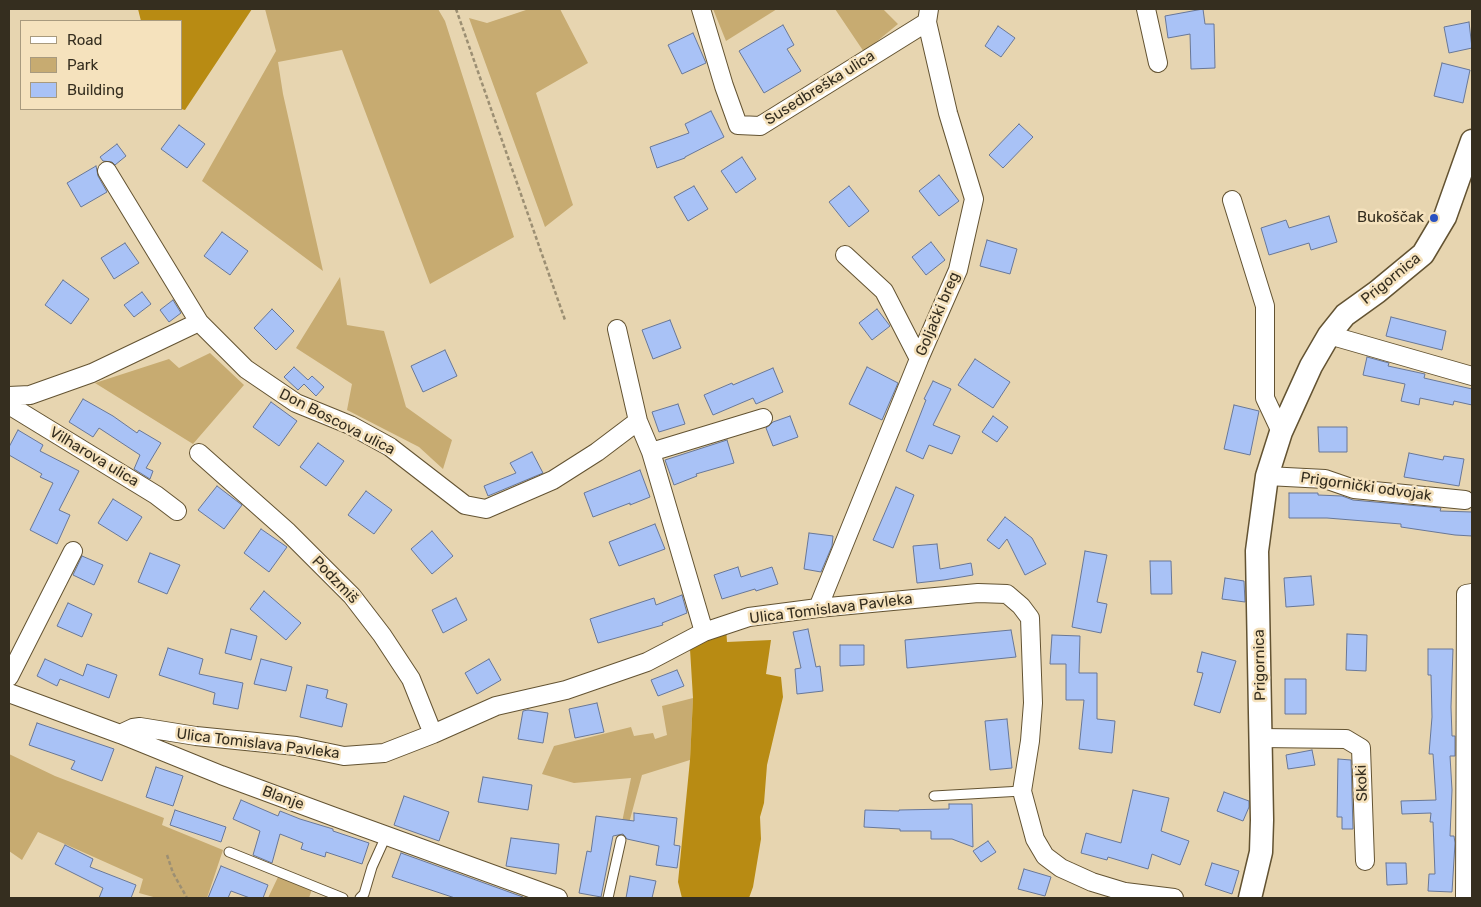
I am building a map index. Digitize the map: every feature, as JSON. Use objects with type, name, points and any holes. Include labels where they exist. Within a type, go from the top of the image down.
[{"type":"street","name":"Susedbreška ulica","points":[[701,9],[738,125],[760,126],[928,15]]},
{"type":"street","points":[[1146,9],[1158,63]]},
{"type":"street","name":"Goljački breg","points":[[818,608],[919,358],[958,270],[974,199],[948,113],[928,15]]},
{"type":"street","name":"Prigornica","points":[[1250,898],[1260,852],[1263,797],[1257,551],[1266,476],[1281,432],[1311,366],[1329,335],[1345,315],[1377,292],[1423,254],[1445,217],[1472,142]]},
{"type":"street","name":"Don Boscova ulica","points":[[107,171],[199,322],[246,369],[296,403],[350,425],[390,446],[465,505],[486,509],[553,480],[597,452],[638,421]]},
{"type":"street","points":[[1232,200],[1265,306],[1265,398],[1281,432]]},
{"type":"street","points":[[845,254],[884,292],[919,358]]},
{"type":"street","points":[[9,396],[30,394],[92,374],[199,322]]},
{"type":"street","points":[[617,329],[638,421],[651,452],[704,632]]},
{"type":"street","points":[[1329,335],[1472,376]]},
{"type":"street","name":"Vilharova ulica","points":[[9,406],[156,495],[177,511]]},
{"type":"street","points":[[651,452],[763,418]]},
{"type":"street","name":"Podzmiš","points":[[199,453],[288,532],[352,596],[382,635],[411,679],[433,734]]},
{"type":"street","name":"Prigornički odvojak","points":[[1266,476],[1325,479],[1354,489],[1465,500]]},
{"type":"street","points":[[9,677],[72,551]]},
{"type":"street","name":"Ulica Tomislava Pavleka","points":[[120,734],[140,727],[196,736],[296,746],[344,756],[384,753],[496,706],[566,690],[647,662],[704,632],[749,618],[818,608],[978,593],[1006,594],[1022,606],[1030,618],[1033,703],[1030,741],[1022,791],[1035,839],[1045,856],[1061,868],[1092,882],[1124,892],[1174,898]]},
{"type":"street","points":[[1465,898],[1466,594],[1472,593]]},
{"type":"street","name":"Blanje","points":[[9,693],[386,836],[558,898]]},
{"type":"street","name":"Skoki","points":[[1261,738],[1346,739],[1361,748],[1365,862]]},
{"type":"lane","points":[[934,796],[1022,791]]},
{"type":"lane","points":[[360,898],[364,894],[372,867],[386,836]]},
{"type":"lane","points":[[608,898],[621,840]]},
{"type":"lane","points":[[229,852],[343,898]]},
{"type":"path","points":[[456,9],[565,320]]},
{"type":"path","points":[[167,855],[173,873],[187,898]]},
{"type":"green space","points":[[265,9],[438,9],[445,21],[514,237],[430,284],[342,50],[278,62],[283,94],[323,271],[202,181],[276,51]]},
{"type":"green space","points":[[529,9],[560,9],[588,63],[536,93],[573,205],[545,227],[469,18],[487,23]]},
{"type":"green space","points":[[713,9],[777,9],[726,41]]},
{"type":"green space","points":[[835,9],[883,9],[898,24],[864,52]]},
{"type":"green space","points":[[340,277],[347,325],[384,331],[406,407],[452,440],[443,469],[419,447],[347,410],[352,384],[296,348]]},
{"type":"green space","points":[[210,353],[244,385],[193,444],[95,383],[169,359],[179,368]]},
{"type":"green space","points":[[693,698],[690,760],[642,775],[625,838],[619,837],[631,778],[574,783],[542,774],[554,746],[631,727],[634,736],[653,733],[655,739],[667,735],[662,706]]},
{"type":"green space","points":[[9,754],[55,776],[164,818],[162,825],[223,850],[207,898],[157,898],[139,893],[143,879],[38,832],[22,860],[9,851]]},
{"type":"green space","points":[[279,875],[312,889],[309,898],[268,898]]},
{"type":"shaded area","points":[[138,9],[252,9],[185,110],[182,109],[182,20],[141,20]]},
{"type":"shaded area","points":[[726,627],[727,642],[771,640],[766,674],[781,677],[783,697],[767,765],[764,803],[760,817],[761,839],[753,887],[749,898],[682,898],[678,882],[690,760],[693,698],[690,649],[705,638]]},
{"type":"building","points":[[1203,9],[1205,24],[1214,24],[1215,68],[1191,69],[1190,34],[1168,38],[1165,16]]},
{"type":"building","points":[[1469,22],[1472,48],[1449,53],[1444,27]]},
{"type":"building","points":[[783,25],[794,45],[787,49],[801,71],[764,93],[739,51]]},
{"type":"building","points":[[998,26],[1015,38],[1001,57],[985,46]]},
{"type":"building","points":[[693,33],[706,63],[682,74],[668,45]]},
{"type":"building","points":[[1442,63],[1470,70],[1463,103],[1434,96]]},
{"type":"building","points":[[711,111],[724,137],[685,158],[657,168],[650,147],[689,133],[685,124]]},
{"type":"building","points":[[1019,124],[1033,137],[1003,168],[989,155]]},
{"type":"building","points":[[179,125],[205,144],[187,168],[161,149]]},
{"type":"building","points":[[117,144],[126,156],[115,165],[112,162],[103,161],[100,157]]},
{"type":"building","points":[[742,157],[756,179],[736,193],[721,171]]},
{"type":"building","points":[[96,166],[98,176],[107,192],[81,207],[67,183]]},
{"type":"building","points":[[939,175],[959,201],[939,216],[919,191]]},
{"type":"building","points":[[694,186],[708,209],[688,221],[674,197]]},
{"type":"building","points":[[849,186],[869,211],[849,227],[829,202]]},
{"type":"building","points":[[1329,216],[1337,242],[1311,250],[1309,243],[1269,255],[1261,228],[1286,220],[1289,228]]},
{"type":"building","points":[[222,232],[248,251],[230,275],[204,256]]},
{"type":"building","points":[[987,240],[1017,249],[1010,274],[980,266]]},
{"type":"building","points":[[931,242],[945,260],[926,275],[912,257]]},
{"type":"building","points":[[125,243],[139,263],[114,279],[101,258]]},
{"type":"building","points":[[63,280],[89,299],[71,324],[45,305]]},
{"type":"building","points":[[142,292],[151,304],[134,317],[124,305]]},
{"type":"building","points":[[173,300],[181,313],[169,322],[160,310]]},
{"type":"building","points":[[272,309],[294,331],[276,350],[254,328]]},
{"type":"building","points":[[877,309],[890,326],[872,340],[859,323]]},
{"type":"building","points":[[1391,317],[1446,331],[1442,350],[1386,336]]},
{"type":"building","points":[[670,320],[681,348],[653,359],[642,330]]},
{"type":"building","points":[[445,350],[457,376],[423,392],[411,366]]},
{"type":"building","points":[[1367,357],[1389,363],[1388,366],[1425,374],[1424,378],[1472,389],[1472,405],[1454,401],[1453,405],[1420,398],[1419,405],[1401,401],[1405,384],[1363,375]]},
{"type":"building","points":[[975,359],[1010,382],[993,408],[958,385]]},
{"type":"building","points":[[294,367],[308,380],[312,376],[324,387],[316,396],[304,384],[298,390],[284,377]]},
{"type":"building","points":[[867,367],[898,383],[882,420],[849,404]]},
{"type":"building","points":[[773,368],[783,392],[756,404],[753,398],[713,415],[704,395]]},
{"type":"building","points":[[933,381],[951,389],[933,425],[960,436],[952,454],[929,445],[923,459],[906,451],[926,400],[924,399]]},
{"type":"building","points":[[83,399],[113,416],[137,433],[139,430],[161,443],[146,468],[153,471],[150,479],[134,469],[140,455],[99,428],[93,437],[69,422]]},
{"type":"building","points":[[271,402],[297,421],[279,446],[253,427]]},
{"type":"building","points":[[678,404],[685,424],[659,432],[652,412]]},
{"type":"building","points":[[1234,405],[1259,411],[1250,455],[1224,449]]},
{"type":"building","points":[[790,416],[798,437],[773,446],[766,428],[773,422]]},
{"type":"building","points":[[993,416],[1008,427],[997,442],[982,432]]},
{"type":"building","points":[[1318,427],[1347,427],[1347,452],[1319,452]]},
{"type":"building","points":[[18,430],[43,445],[40,451],[79,471],[59,510],[70,515],[57,544],[30,530],[53,483],[40,477],[42,474],[9,455],[9,447]]},
{"type":"building","points":[[727,440],[734,463],[696,474],[697,476],[674,485],[665,460]]},
{"type":"building","points":[[318,443],[344,461],[326,486],[300,467]]},
{"type":"building","points":[[532,452],[543,473],[488,496],[484,486],[516,473],[510,463]]},
{"type":"building","points":[[1409,453],[1443,460],[1444,456],[1464,459],[1459,486],[1404,477]]},
{"type":"building","points":[[640,470],[650,497],[593,517],[584,493]]},
{"type":"building","points":[[217,486],[242,505],[224,529],[198,510]]},
{"type":"building","points":[[896,487],[914,495],[893,548],[873,540]]},
{"type":"building","points":[[366,491],[392,510],[374,534],[348,515]]},
{"type":"building","points":[[1289,493],[1318,493],[1318,495],[1342,496],[1353,500],[1441,508],[1440,511],[1472,512],[1472,536],[1401,527],[1401,524],[1327,518],[1289,518]]},
{"type":"building","points":[[113,499],[142,517],[127,541],[98,523]]},
{"type":"building","points":[[1005,517],[1032,538],[1046,564],[1025,575],[1007,539],[999,549],[987,540]]},
{"type":"building","points":[[655,524],[665,549],[619,566],[609,542]]},
{"type":"building","points":[[261,529],[287,547],[269,572],[244,553]]},
{"type":"building","points":[[432,531],[453,556],[432,574],[411,549]]},
{"type":"building","points":[[809,533],[833,536],[832,546],[821,572],[804,569]]},
{"type":"building","points":[[937,544],[940,569],[971,563],[973,575],[917,583],[913,546]]},
{"type":"building","points":[[1085,551],[1107,555],[1097,602],[1107,604],[1101,633],[1072,627]]},
{"type":"building","points":[[150,553],[180,565],[167,594],[138,582]]},
{"type":"building","points":[[82,556],[103,565],[94,585],[73,575]]},
{"type":"building","points":[[1150,561],[1171,561],[1172,594],[1151,594]]},
{"type":"building","points":[[738,567],[741,577],[772,567],[778,584],[722,599],[714,575]]},
{"type":"building","points":[[1311,576],[1314,605],[1286,607],[1284,578]]},
{"type":"building","points":[[1225,578],[1244,581],[1245,602],[1222,599]]},
{"type":"building","points":[[264,591],[301,623],[286,640],[250,609]]},
{"type":"building","points":[[682,595],[687,613],[662,623],[663,625],[598,643],[590,619],[654,598],[656,605]]},
{"type":"building","points":[[456,598],[467,620],[443,633],[432,610]]},
{"type":"building","points":[[68,603],[92,614],[82,637],[57,626]]},
{"type":"building","points":[[231,629],[257,636],[251,660],[225,653]]},
{"type":"building","points":[[808,629],[816,667],[820,666],[823,691],[797,694],[795,669],[801,668],[793,632]]},
{"type":"building","points":[[1011,630],[1016,657],[907,668],[905,640]]},
{"type":"building","points":[[1347,634],[1367,635],[1366,671],[1346,670]]},
{"type":"building","points":[[1052,635],[1080,636],[1079,673],[1097,673],[1097,719],[1115,721],[1112,753],[1079,749],[1084,700],[1066,700],[1066,664],[1050,664]]},
{"type":"building","points":[[840,645],[864,645],[864,665],[840,666]]},
{"type":"building","points":[[168,648],[203,659],[199,674],[243,683],[238,709],[213,704],[215,693],[159,675]]},
{"type":"building","points":[[1428,649],[1453,649],[1451,707],[1452,736],[1455,736],[1455,756],[1450,756],[1452,790],[1450,836],[1454,836],[1455,843],[1452,892],[1428,891],[1429,874],[1435,874],[1433,822],[1430,822],[1431,813],[1402,814],[1401,801],[1436,800],[1433,754],[1429,754],[1432,717],[1431,675],[1428,675]]},
{"type":"building","points":[[1202,652],[1236,661],[1220,713],[1194,705],[1203,673],[1197,672]]},
{"type":"building","points":[[45,659],[83,676],[87,664],[117,675],[109,698],[60,679],[57,686],[37,676]]},
{"type":"building","points":[[261,659],[292,667],[286,691],[254,684]]},
{"type":"building","points":[[489,659],[501,680],[477,694],[465,673]]},
{"type":"building","points":[[677,670],[684,686],[658,696],[651,680]]},
{"type":"building","points":[[1285,679],[1306,679],[1306,714],[1285,714]]},
{"type":"building","points":[[307,685],[328,690],[326,698],[347,704],[342,727],[300,717]]},
{"type":"building","points":[[597,703],[604,732],[575,738],[569,709]]},
{"type":"building","points":[[523,711],[548,713],[543,743],[518,739]]},
{"type":"building","points":[[1007,719],[1012,768],[990,770],[985,721]]},
{"type":"building","points":[[37,723],[114,749],[102,781],[71,769],[75,761],[29,745]]},
{"type":"building","points":[[1312,750],[1315,765],[1288,769],[1286,755]]},
{"type":"building","points":[[1338,759],[1351,760],[1353,829],[1342,829],[1342,817],[1337,817]]},
{"type":"building","points":[[156,767],[183,776],[173,806],[146,797]]},
{"type":"building","points":[[483,777],[532,785],[528,810],[478,802]]},
{"type":"building","points":[[1133,790],[1169,798],[1161,831],[1189,841],[1180,865],[1152,854],[1148,869],[1108,857],[1107,860],[1081,853],[1086,833],[1121,843]]},
{"type":"building","points":[[1224,792],[1249,801],[1249,807],[1243,821],[1217,811]]},
{"type":"building","points":[[404,796],[449,812],[439,841],[394,825]]},
{"type":"building","points":[[241,800],[278,816],[280,811],[369,843],[362,864],[326,852],[325,857],[301,849],[303,843],[280,834],[272,863],[253,855],[260,831],[233,819]]},
{"type":"building","points":[[949,804],[972,804],[973,847],[952,839],[931,839],[931,831],[900,831],[900,829],[864,827],[865,810],[949,809]]},
{"type":"building","points":[[175,810],[226,827],[221,842],[170,825]]},
{"type":"building","points":[[634,813],[677,818],[674,845],[680,846],[677,868],[656,865],[659,846],[627,839],[623,834],[613,836],[601,897],[579,893],[587,851],[591,852],[596,816],[634,821]]},
{"type":"building","points":[[511,838],[559,844],[556,874],[506,866]]},
{"type":"building","points":[[988,841],[996,852],[981,862],[973,851]]},
{"type":"building","points":[[65,845],[93,859],[90,867],[136,885],[131,898],[99,898],[103,888],[55,864]]},
{"type":"building","points":[[401,853],[523,898],[455,898],[392,877]]},
{"type":"building","points":[[1212,863],[1239,871],[1232,894],[1205,885]]},
{"type":"building","points":[[1386,863],[1406,863],[1407,884],[1387,885]]},
{"type":"building","points":[[221,866],[268,885],[263,898],[250,898],[231,891],[228,898],[208,898]]},
{"type":"building","points":[[1024,869],[1051,877],[1045,896],[1018,889]]},
{"type":"building","points":[[630,876],[656,881],[652,898],[626,898]]},
{"type":"place","name":"Bukoščak","points":[[1434,218]]}]
